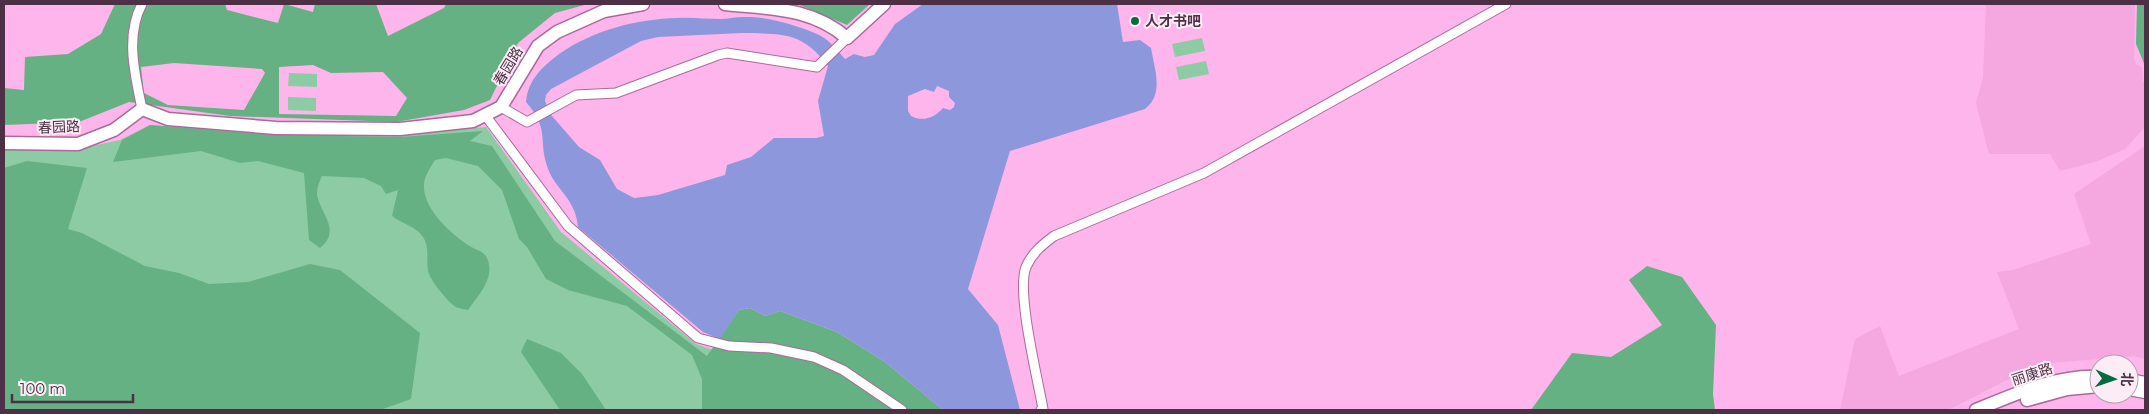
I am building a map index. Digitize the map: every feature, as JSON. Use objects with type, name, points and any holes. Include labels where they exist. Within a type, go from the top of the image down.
[{"type":"street","points":[[142,4],[136,15],[132,61],[142,108]]},
{"type":"street","name":"春园路","points":[[4,143],[78,144],[114,130],[142,108],[168,119],[276,128],[400,129],[472,122],[501,107],[538,46],[557,32],[604,11],[643,4]]},
{"type":"street","points":[[725,4],[799,12],[836,29],[847,38]]},
{"type":"street","points":[[501,107],[527,122],[576,95],[616,93],[727,53],[817,67],[884,4]]},
{"type":"street","points":[[1043,410],[1025,307],[1024,288],[1025,269],[1038,248],[1054,236],[1204,173],[1506,4]]},
{"type":"street","points":[[484,115],[568,226],[698,338],[729,346],[771,348],[814,357],[843,370],[902,410]]},
{"type":"street","name":"丽康路","points":[[1976,410],[2055,382],[2072,378],[2089,377]]},
{"type":"street","name":"丽康路","points":[[1999,410],[2057,391],[2089,387]]},
{"type":"shaded area","points":[[1986,4],[2135,4],[2134,63],[2142,67],[2143,81],[2145,83],[2145,127],[2125,149],[2098,161],[2060,171],[2050,154],[1989,154],[1976,103],[1983,78]]},
{"type":"shaded area","points":[[2145,146],[2145,359],[2139,357],[2139,354],[2089,354],[2089,360],[2039,364],[1948,410],[1840,410],[1855,339],[1880,326],[1899,376],[2019,329],[1997,272],[2013,270],[2091,244],[2074,194]]},
{"type":"green space","points":[[115,4],[225,4],[227,10],[278,23],[284,4],[313,12],[315,4],[376,4],[388,36],[444,8],[446,4],[588,4],[555,13],[518,43],[490,100],[464,110],[396,122],[230,116],[129,102],[79,122],[4,125],[4,88],[24,90],[25,57],[68,54],[101,34]],"holes":[[[174,63],[262,69],[265,73],[244,110],[168,105],[144,93],[141,67]],[[313,65],[331,73],[383,72],[407,98],[396,116],[279,114],[279,67]]]},
{"type":"green space","points":[[797,4],[870,4],[847,25]]},
{"type":"green space","points":[[2137,4],[2145,4],[2145,66],[2136,44]]},
{"type":"green space","points":[[1202,38],[1205,51],[1175,57],[1172,44]]},
{"type":"green space","points":[[1206,61],[1209,74],[1179,80],[1176,67]]},
{"type":"green space","points":[[289,73],[317,74],[317,87],[288,86]]},
{"type":"green space","points":[[288,97],[316,98],[316,111],[288,110]]},
{"type":"green space","points":[[150,125],[274,135],[400,135],[486,127],[561,232],[696,344],[889,410],[4,410],[4,149],[78,149],[120,140]]},
{"type":"green space","points":[[150,125],[274,135],[400,137],[483,131],[470,141],[492,146],[555,241],[707,356],[739,310],[750,308],[765,316],[780,311],[837,332],[885,362],[943,410],[702,410],[702,379],[692,355],[627,306],[568,290],[546,279],[527,247],[519,239],[502,190],[478,166],[446,158],[435,160],[427,173],[424,184],[425,196],[440,221],[461,240],[481,252],[487,258],[489,265],[488,279],[468,310],[453,305],[432,279],[428,271],[425,241],[420,233],[392,216],[398,190],[386,194],[381,186],[364,178],[322,176],[317,196],[330,230],[326,242],[320,248],[309,240],[304,173],[258,161],[240,163],[201,151],[113,162],[122,140]]},
{"type":"green space","points":[[27,161],[87,168],[68,229],[82,233],[145,266],[179,273],[209,284],[248,282],[310,264],[340,270],[420,333],[411,399],[380,410],[4,410],[4,168]]},
{"type":"green space","points":[[1647,266],[1682,277],[1716,325],[1713,394],[1715,410],[1531,410],[1572,353],[1611,357],[1662,325],[1629,280]]},
{"type":"green space","points":[[527,339],[561,353],[582,374],[606,410],[560,410],[521,352]]},
{"type":"water","points":[[923,4],[1117,4],[1123,42],[1140,40],[1151,48],[1157,82],[1155,96],[1145,109],[1010,151],[968,289],[998,325],[1020,410],[943,410],[885,362],[837,332],[780,311],[765,316],[750,308],[739,310],[720,339],[703,332],[578,227],[573,208],[550,174],[544,156],[541,127],[526,102],[527,94],[537,75],[559,54],[586,38],[616,27],[662,19],[752,17],[800,27],[821,36],[845,59],[854,54],[865,57],[874,55],[895,24]],"holes":[[[742,33],[780,35],[800,40],[809,46],[828,66],[818,101],[824,136],[816,138],[774,138],[751,157],[727,165],[725,175],[658,195],[634,198],[617,189],[600,160],[579,147],[552,116],[545,101],[546,95],[551,89],[641,41],[658,37]],[[937,86],[949,91],[949,97],[955,103],[954,107],[950,110],[943,108],[936,114],[924,119],[911,116],[908,111],[908,96],[925,89],[934,92]]]},
{"type":"place","name":"人才书吧","points":[[1135,21]]}]
